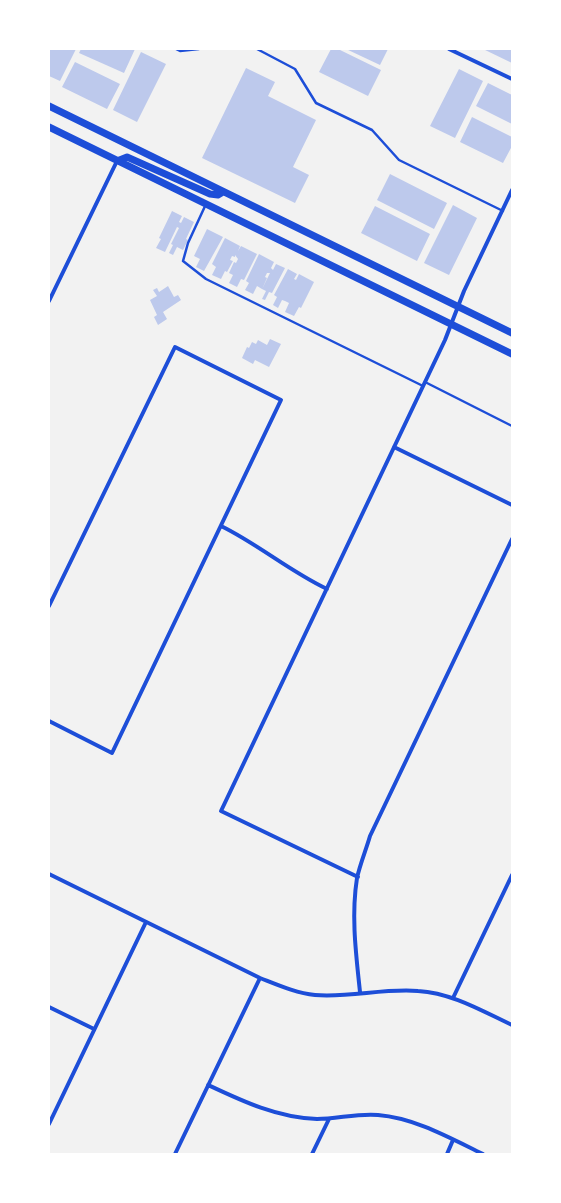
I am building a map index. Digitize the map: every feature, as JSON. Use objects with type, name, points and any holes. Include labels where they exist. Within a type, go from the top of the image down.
[{"type":"main road","points":[[49,106],[512,333]]},
{"type":"main road","points":[[49,127],[512,354]]},
{"type":"main road","points":[[117,161],[127,157],[210,194],[218,195],[223,192]]},
{"type":"street","points":[[449,49],[512,79]]},
{"type":"street","points":[[49,301],[117,161]]},
{"type":"street","points":[[358,877],[221,811],[424,384],[452,324],[458,306],[512,190]]},
{"type":"street","points":[[49,606],[175,347],[282,400],[112,753],[49,721]]},
{"type":"street","points":[[394,447],[512,505]]},
{"type":"street","points":[[221,526],[249,541],[300,576],[327,589]]},
{"type":"street","points":[[360,992],[354,936],[354,910],[358,877],[370,836],[512,539]]},
{"type":"street","points":[[49,874],[260,978],[286,989],[315,995],[360,992],[420,991],[453,998],[512,1025]]},
{"type":"street","points":[[453,998],[512,875]]},
{"type":"street","points":[[49,1124],[146,922]]},
{"type":"street","points":[[175,1154],[260,978]]},
{"type":"street","points":[[49,1007],[94,1029]]},
{"type":"street","points":[[208,1085],[269,1111],[298,1117],[329,1119],[377,1115],[413,1123],[483,1154]]},
{"type":"street","points":[[312,1154],[329,1119]]},
{"type":"street","points":[[447,1154],[453,1140]]},
{"type":"lane","points":[[176,49],[199,49]]},
{"type":"lane","points":[[257,49],[295,69],[316,103],[372,130],[399,160],[503,211]]},
{"type":"lane","points":[[206,204],[188,243],[183,261],[206,279],[512,426]]},
{"type":"building","points":[[49,49],[76,49],[60,81],[49,76]]},
{"type":"building","points":[[81,49],[135,49],[124,73],[79,53]]},
{"type":"building","points":[[331,49],[338,49],[381,70],[368,96],[319,72]]},
{"type":"building","points":[[346,49],[388,49],[380,65]]},
{"type":"building","points":[[483,49],[512,49],[512,63]]},
{"type":"building","points":[[141,52],[166,64],[137,122],[113,110]]},
{"type":"building","points":[[75,62],[120,84],[107,109],[62,87]]},
{"type":"building","points":[[246,68],[275,82],[268,96],[316,120],[293,167],[309,175],[295,203],[202,158]]},
{"type":"building","points":[[459,69],[483,81],[455,138],[430,126]]},
{"type":"building","points":[[488,83],[512,95],[512,124],[476,106]]},
{"type":"building","points":[[472,117],[512,137],[512,146],[503,163],[460,142]]},
{"type":"building","points":[[390,174],[447,203],[434,229],[377,200]]},
{"type":"building","points":[[453,205],[477,218],[449,275],[424,263]]},
{"type":"building","points":[[375,206],[430,234],[417,261],[361,233]]},
{"type":"building","points":[[172,211],[182,216],[179,222],[181,223],[184,217],[194,222],[186,239],[188,240],[183,250],[177,247],[173,255],[169,253],[173,245],[171,244],[179,228],[177,227],[165,252],[156,248],[161,239],[159,238]]},
{"type":"building","points":[[207,229],[223,237],[204,271],[196,267],[200,259],[194,256]]},
{"type":"building","points":[[225,238],[240,246],[238,251],[241,246],[257,254],[244,280],[241,279],[237,287],[229,283],[233,275],[229,273],[234,262],[236,263],[238,259],[235,255],[235,257],[232,256],[230,260],[233,261],[221,279],[212,275],[216,267],[212,264]]},
{"type":"building","points":[[259,254],[274,262],[271,268],[273,270],[276,264],[285,268],[272,293],[269,292],[265,300],[262,299],[266,291],[262,289],[257,286],[253,294],[245,290],[249,283],[246,281]],"holes":[[[267,273],[270,273],[262,289],[267,278],[265,277]]]},
{"type":"building","points":[[288,269],[297,274],[294,279],[296,280],[299,274],[314,282],[301,308],[299,307],[294,316],[285,312],[289,303],[282,300],[278,308],[273,305],[277,297],[274,295]]},
{"type":"building","points":[[168,286],[174,297],[178,295],[181,300],[163,312],[167,319],[158,325],[154,317],[157,315],[150,300],[157,296],[153,290],[157,288],[159,292]]},
{"type":"building","points":[[270,339],[281,344],[269,367],[255,360],[253,364],[242,358],[247,347],[249,348],[252,342],[256,344],[258,340],[267,345]]}]
